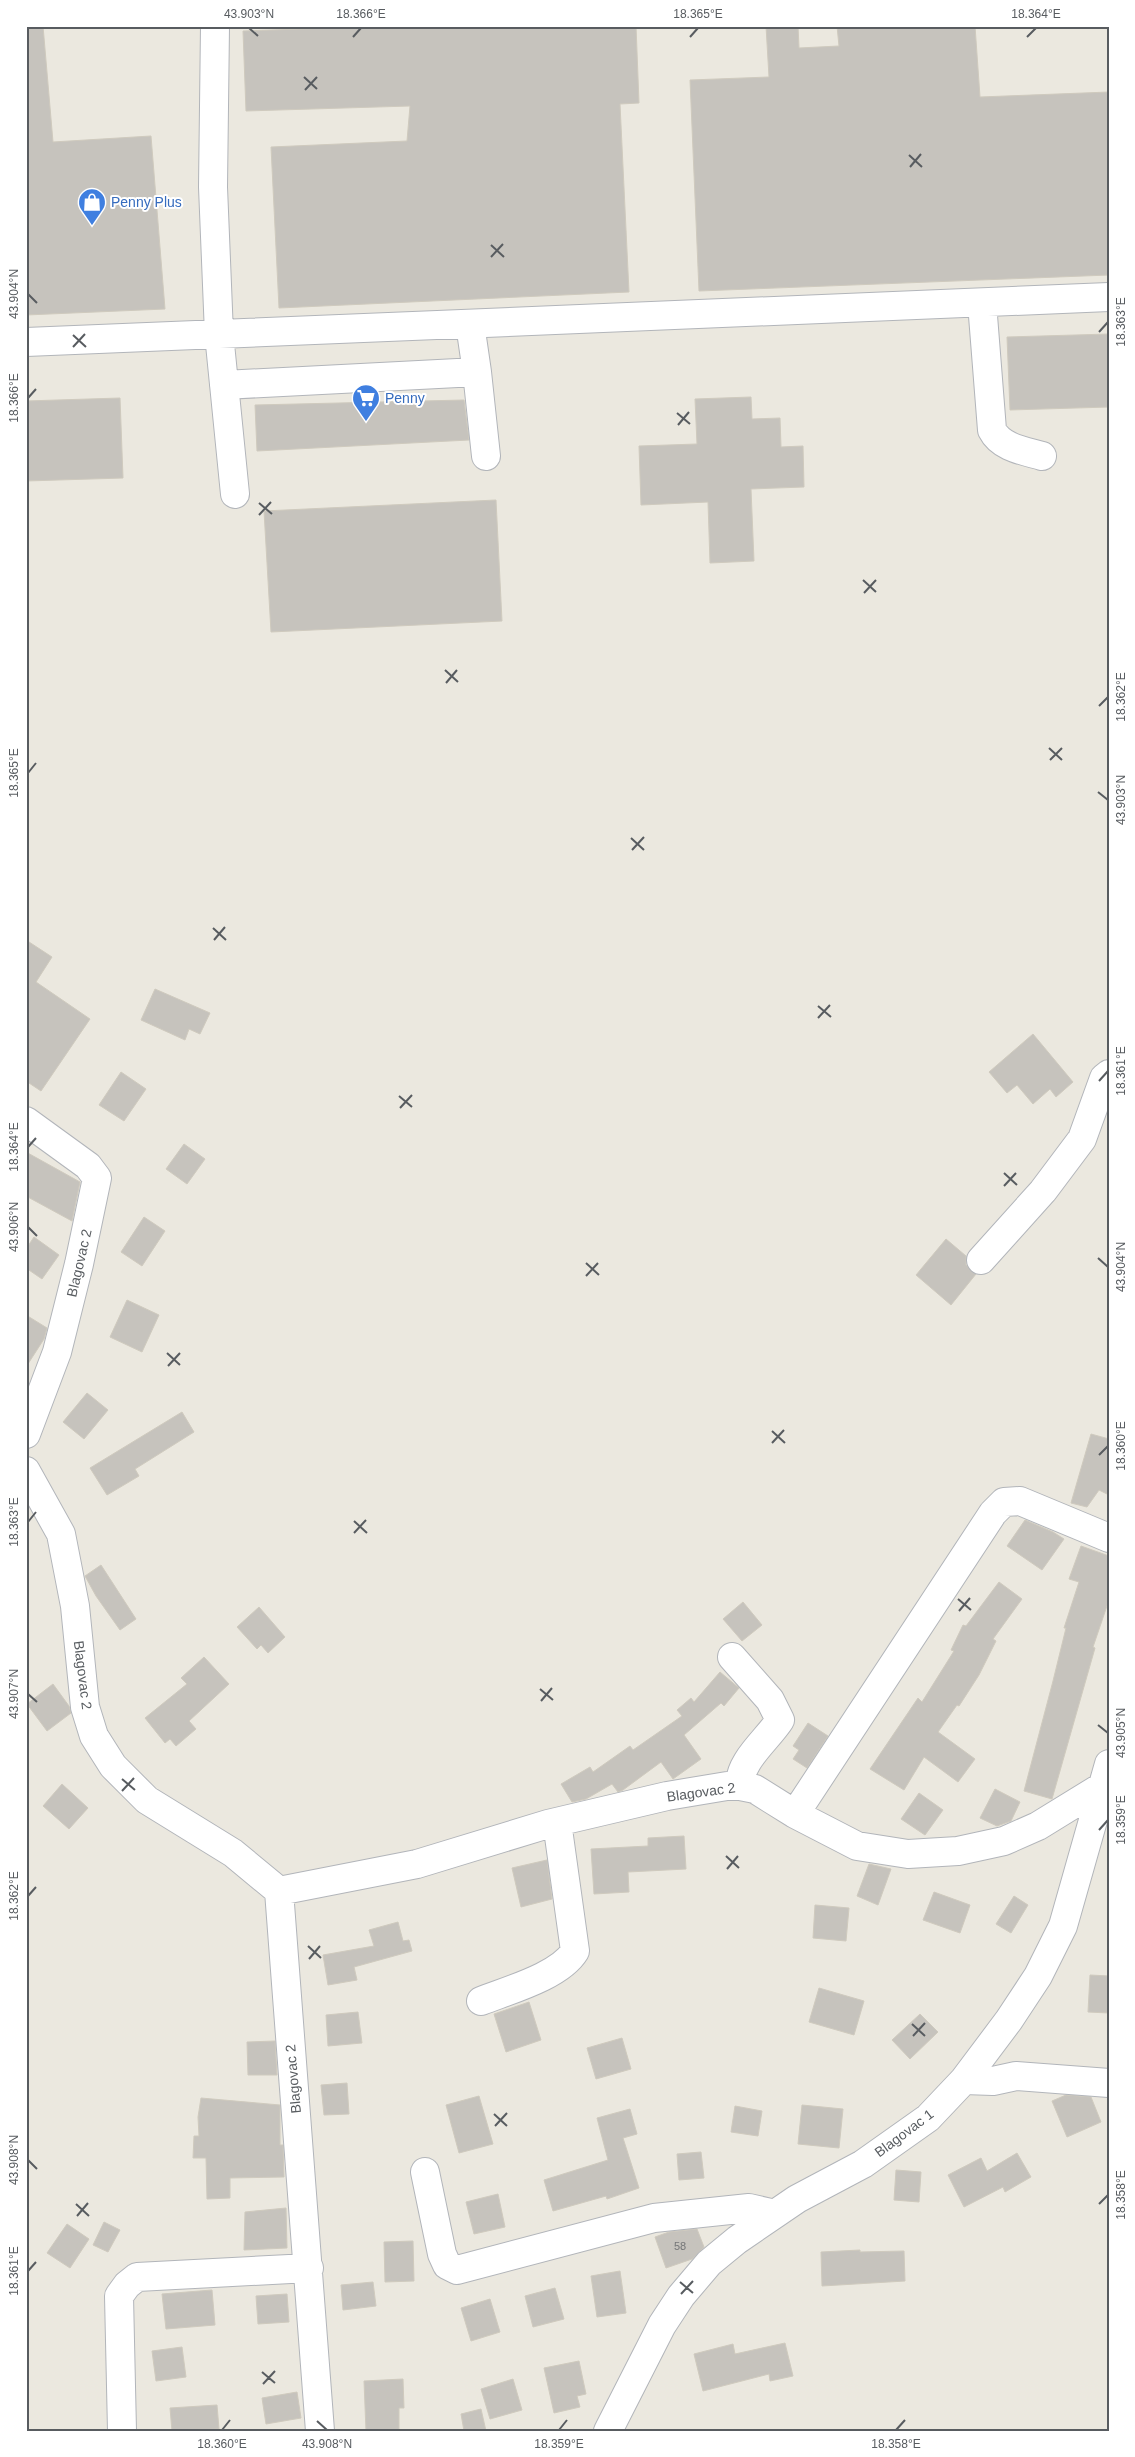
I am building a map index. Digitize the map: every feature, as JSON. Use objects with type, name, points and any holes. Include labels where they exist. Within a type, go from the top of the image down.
[{"type":"street","points":[[215,26],[213,187],[220,334],[235,494]]},
{"type":"street","points":[[26,342],[1109,297]]},
{"type":"street","points":[[982,303],[992,430],[1005,444],[1042,456]]},
{"type":"street","points":[[470,324],[486,456]]},
{"type":"street","points":[[224,385],[477,372]]},
{"type":"street","points":[[981,1260],[1043,1191],[1082,1139],[1104,1078],[1109,1074]]},
{"type":"street","name":"Blagovac 2","points":[[26,1121],[88,1166],[97,1178],[79,1264],[57,1352],[33,1393],[26,1434]]},
{"type":"street","name":"Blagovac 2","points":[[26,1471],[61,1534],[75,1606],[85,1707],[94,1736],[113,1766],[147,1800],[233,1853],[278,1891],[320,2431]]},
{"type":"street","points":[[795,1814],[993,1513],[1004,1502],[1020,1501],[1109,1538]]},
{"type":"street","points":[[732,1658],[770,1700],[780,1720],[748,1762],[739,1777],[740,1786]]},
{"type":"street","name":"Blagovac 2","points":[[278,1891],[417,1864],[557,1822],[667,1796],[740,1786],[755,1790],[795,1814],[857,1846],[908,1854],[958,1851],[1004,1841],[1038,1826],[1106,1775]]},
{"type":"street","name":"Blagovac 1","points":[[608,2431],[662,2325],[681,2296],[709,2263],[737,2240],[775,2214],[863,2164],[912,2130],[928,2118],[964,2080],[1038,1976],[1064,1926],[1106,1775]]},
{"type":"street","points":[[481,2001],[547,1974],[569,1961],[576,1951],[557,1822]]},
{"type":"street","points":[[964,2080],[994,2081],[1016,2076],[1109,2083]]},
{"type":"street","points":[[425,2172],[442,2254],[447,2265],[457,2270],[654,2218],[749,2208],[775,2214]]},
{"type":"street","points":[[122,2431],[119,2296],[136,2277],[308,2268]]},
{"type":"building","name":"Penny Plus","points":[[26,26],[43,26],[53,142],[151,136],[165,309],[26,315]]},
{"type":"building","points":[[388,26],[636,26],[639,103],[620,104],[629,292],[279,308],[271,147],[407,141],[410,106],[246,111],[243,31]]},
{"type":"building","points":[[766,26],[798,26],[799,48],[839,46],[837,26],[975,26],[980,97],[1109,92],[1109,275],[699,291],[690,80],[769,77]]},
{"type":"building","points":[[1109,334],[1109,407],[1010,410],[1007,337]]},
{"type":"building","points":[[751,397],[752,419],[780,418],[781,447],[803,446],[804,487],[751,489],[754,561],[710,563],[708,502],[641,505],[639,446],[697,444],[695,399]]},
{"type":"building","points":[[120,398],[123,478],[26,481],[26,401]]},
{"type":"building","name":"Penny","points":[[464,400],[469,440],[257,451],[255,405]]},
{"type":"building","points":[[496,500],[502,621],[271,632],[264,511]]},
{"type":"building","points":[[26,940],[52,957],[36,982],[90,1019],[41,1091],[26,1081]]},
{"type":"building","points":[[155,989],[210,1013],[200,1034],[189,1029],[185,1040],[141,1020]]},
{"type":"building","points":[[1033,1034],[1073,1082],[1056,1097],[1050,1089],[1033,1104],[1017,1085],[1007,1093],[989,1072]]},
{"type":"building","points":[[121,1072],[146,1089],[124,1121],[99,1105]]},
{"type":"building","points":[[184,1144],[205,1159],[187,1184],[166,1169]]},
{"type":"building","points":[[26,1152],[80,1182],[72,1221],[26,1196]]},
{"type":"building","points":[[144,1217],[165,1231],[142,1266],[121,1252]]},
{"type":"building","points":[[34,1237],[59,1255],[42,1279],[26,1268],[26,1249]]},
{"type":"building","points":[[946,1239],[966,1256],[966,1265],[976,1274],[951,1305],[916,1275]]},
{"type":"building","points":[[127,1300],[159,1315],[142,1352],[110,1337]]},
{"type":"building","points":[[26,1315],[47,1328],[44,1339],[26,1367]]},
{"type":"building","points":[[87,1393],[108,1410],[84,1439],[63,1422]]},
{"type":"building","points":[[182,1412],[194,1432],[135,1469],[139,1476],[107,1495],[90,1468]]},
{"type":"building","points":[[1091,1434],[1109,1439],[1109,1495],[1099,1490],[1087,1507],[1071,1503]]},
{"type":"building","points":[[1025,1520],[1064,1539],[1042,1570],[1007,1546]]},
{"type":"building","points":[[1081,1546],[1109,1556],[1109,1600],[1093,1647],[1095,1648],[1052,1799],[1024,1791],[1066,1628],[1064,1628],[1079,1582],[1069,1579]]},
{"type":"building","points":[[101,1565],[136,1619],[120,1630],[96,1596],[85,1576]]},
{"type":"building","points":[[999,1582],[1022,1599],[993,1639],[996,1641],[979,1675],[959,1706],[957,1705],[938,1732],[975,1759],[958,1782],[924,1757],[904,1790],[870,1769],[918,1698],[922,1702],[954,1651],[951,1650],[963,1625],[966,1626]]},
{"type":"building","points":[[743,1602],[762,1625],[742,1641],[723,1619]]},
{"type":"building","points":[[259,1607],[285,1637],[268,1653],[261,1645],[257,1649],[237,1627]]},
{"type":"building","points":[[204,1657],[229,1684],[189,1721],[196,1729],[176,1746],[170,1739],[165,1743],[145,1718],[187,1684],[181,1678]]},
{"type":"building","points":[[720,1672],[739,1688],[724,1706],[721,1703],[684,1735],[701,1759],[673,1779],[661,1762],[623,1790],[618,1792],[612,1784],[586,1799],[572,1802],[561,1784],[590,1767],[593,1772],[630,1746],[633,1750],[682,1716],[677,1710],[691,1698],[694,1702]]},
{"type":"building","points":[[53,1684],[69,1706],[71,1713],[47,1731],[27,1704]]},
{"type":"building","points":[[808,1723],[828,1736],[807,1768],[793,1759],[799,1750],[793,1746]]},
{"type":"building","points":[[62,1784],[88,1808],[69,1829],[43,1806]]},
{"type":"building","points":[[995,1789],[1020,1802],[1011,1821],[997,1826],[980,1818]]},
{"type":"building","points":[[919,1793],[943,1810],[925,1835],[901,1819]]},
{"type":"building","points":[[684,1836],[686,1869],[628,1872],[629,1892],[594,1894],[591,1849],[648,1846],[648,1838]]},
{"type":"building","points":[[547,1860],[552,1899],[521,1907],[512,1868]]},
{"type":"building","points":[[869,1864],[891,1869],[878,1905],[857,1896]]},
{"type":"building","points":[[934,1892],[970,1905],[960,1933],[923,1920]]},
{"type":"building","points":[[1014,1896],[1028,1905],[1011,1933],[996,1924]]},
{"type":"building","points":[[815,1905],[849,1908],[846,1941],[813,1938]]},
{"type":"building","points":[[398,1922],[403,1941],[409,1940],[412,1951],[354,1967],[357,1980],[328,1985],[323,1955],[374,1946],[369,1930]]},
{"type":"building","points":[[1090,1975],[1109,1976],[1109,2013],[1088,2012]]},
{"type":"building","points":[[819,1988],[864,2001],[854,2035],[809,2022]]},
{"type":"building","points":[[529,2002],[541,2040],[506,2052],[494,2014]]},
{"type":"building","points":[[358,2012],[362,2043],[328,2046],[326,2015]]},
{"type":"building","points":[[920,2014],[938,2032],[910,2059],[892,2040]]},
{"type":"building","points":[[622,2038],[631,2069],[596,2079],[587,2048]]},
{"type":"building","points":[[275,2041],[277,2075],[248,2075],[247,2042]]},
{"type":"building","points":[[347,2083],[349,2114],[324,2115],[321,2085]]},
{"type":"building","points":[[1066,2095],[1091,2097],[1101,2122],[1067,2137],[1052,2101]]},
{"type":"building","points":[[479,2096],[493,2144],[459,2153],[446,2105]]},
{"type":"building","points":[[201,2098],[280,2105],[280,2145],[283,2145],[284,2177],[230,2178],[230,2198],[207,2199],[206,2158],[193,2158],[194,2136],[199,2136],[198,2117]]},
{"type":"building","points":[[802,2105],[843,2109],[839,2148],[798,2144]]},
{"type":"building","points":[[735,2106],[762,2111],[758,2136],[731,2132]]},
{"type":"building","points":[[630,2109],[637,2134],[623,2138],[639,2188],[607,2199],[606,2196],[553,2211],[544,2180],[608,2160],[597,2118]]},
{"type":"building","points":[[701,2152],[704,2178],[679,2180],[677,2154]]},
{"type":"building","points":[[1017,2153],[1031,2177],[1005,2192],[1003,2187],[964,2207],[948,2175],[981,2158],[987,2171]]},
{"type":"building","points":[[896,2170],[921,2172],[919,2202],[894,2200]]},
{"type":"building","points":[[498,2194],[505,2227],[474,2234],[466,2202]]},
{"type":"building","points":[[286,2208],[287,2248],[244,2250],[245,2212]]},
{"type":"building","points":[[104,2222],[120,2230],[108,2252],[93,2245]]},
{"type":"building","points":[[67,2224],[89,2239],[70,2268],[47,2253]]},
{"type":"building","points":[[697,2229],[704,2247],[692,2259],[666,2268],[655,2237],[669,2232]]},
{"type":"building","points":[[413,2241],[414,2281],[385,2282],[384,2242]]},
{"type":"building","points":[[860,2250],[860,2252],[904,2251],[905,2281],[822,2286],[821,2252]]},
{"type":"building","points":[[620,2271],[626,2313],[597,2317],[591,2276]]},
{"type":"building","points":[[373,2282],[376,2306],[343,2310],[341,2285]]},
{"type":"building","points":[[555,2288],[564,2319],[533,2327],[525,2296]]},
{"type":"building","points":[[212,2290],[215,2325],[166,2329],[162,2294]]},
{"type":"building","points":[[287,2294],[289,2322],[258,2324],[256,2296]]},
{"type":"building","points":[[490,2299],[500,2332],[471,2341],[461,2308]]},
{"type":"building","points":[[785,2343],[793,2376],[770,2381],[769,2374],[703,2391],[694,2354],[733,2344],[735,2354]]},
{"type":"building","points":[[182,2347],[186,2377],[156,2381],[152,2351]]},
{"type":"building","points":[[579,2361],[586,2394],[577,2396],[580,2407],[554,2413],[544,2368]]},
{"type":"building","points":[[403,2379],[404,2408],[399,2408],[399,2431],[366,2431],[364,2381]]},
{"type":"building","points":[[513,2379],[522,2410],[490,2419],[481,2389]]},
{"type":"building","points":[[297,2392],[301,2418],[266,2424],[262,2398]]},
{"type":"building","points":[[217,2405],[219,2429],[172,2431],[170,2408]]},
{"type":"building","points":[[481,2409],[486,2431],[464,2431],[461,2414]]},
{"type":"place","name":"Penny Plus","points":[[92,226]]},
{"type":"place","name":"Penny","points":[[366,422]]}]
